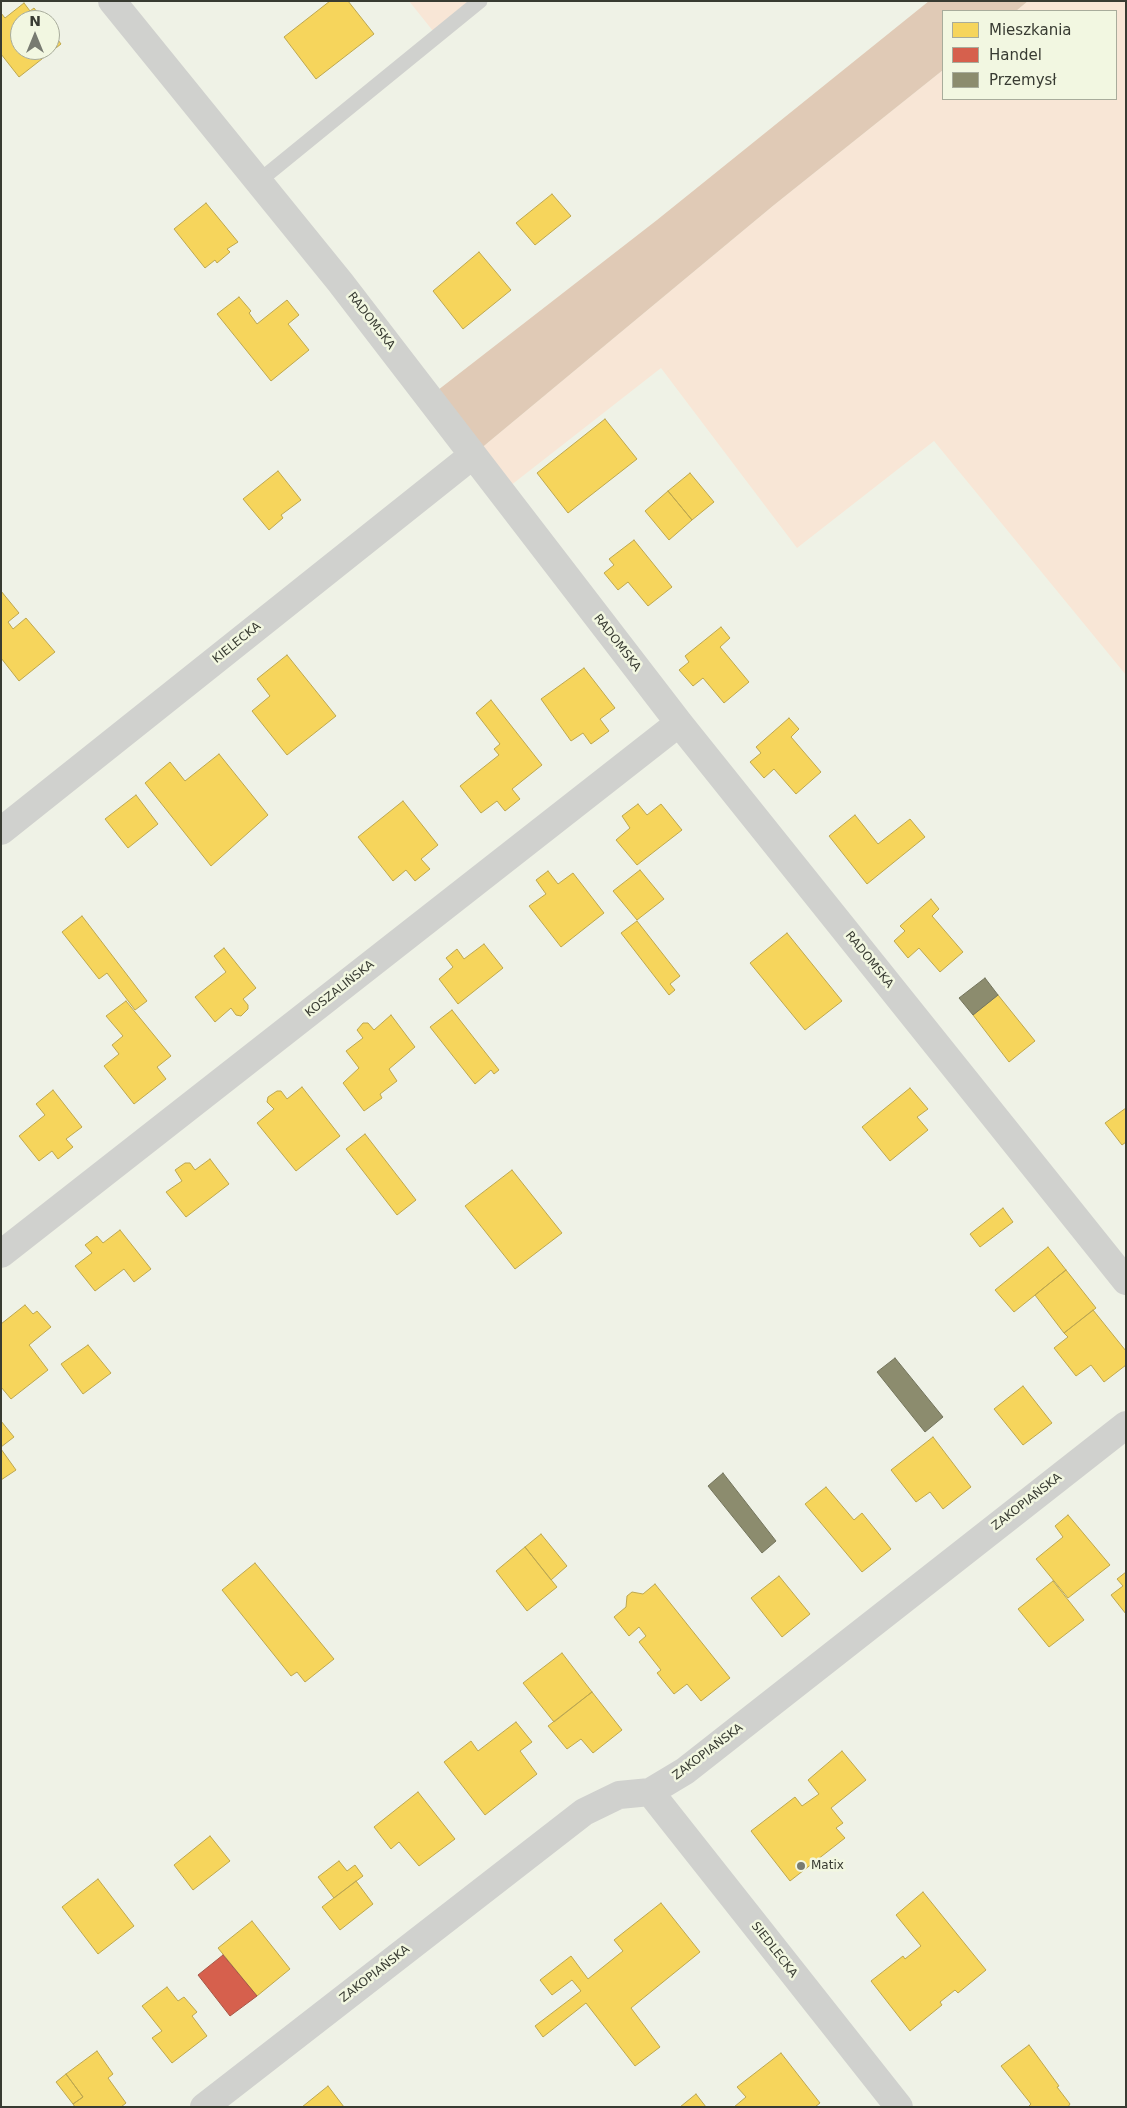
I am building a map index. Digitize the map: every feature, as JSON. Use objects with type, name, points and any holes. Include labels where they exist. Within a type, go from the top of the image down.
[{"type":"street","name":"RADOMSKA","points":[[112,1],[260,181],[377,329],[679,723],[1126,1281]]},
{"type":"street","name":"KIELECKA","points":[[1,831],[474,455]]},
{"type":"street","name":"KOSZALIŃSKA","points":[[1,1254],[679,723]]},
{"type":"street","name":"ZAKOPIAŃSKA","points":[[204,2107],[584,1812],[619,1795],[650,1792],[685,1771],[1126,1424]]},
{"type":"street","name":"SIEDLECKA","points":[[650,1792],[899,2107]]},
{"type":"lane","points":[[260,181],[480,1]]},
{"type":"shaded area","points":[[409,1],[469,1],[433,31]]},
{"type":"shaded area","points":[[929,1],[1028,1],[1017,10],[942,10],[942,71],[774,205],[473,455],[429,397],[657,220]]},
{"type":"shaded area","points":[[1028,1],[1126,1],[1126,675],[934,441],[797,548],[661,368],[501,493],[473,455],[774,205],[942,71],[942,100],[1117,100],[1117,10],[1017,10]]},
{"type":"building: Mieszkania","points":[[330,1],[348,1],[374,34],[316,79],[284,37]]},
{"type":"building: Mieszkania","points":[[24,3],[29,10],[15,10]]},
{"type":"building: Mieszkania","points":[[1,13],[5,18],[10,14],[10,60],[41,60],[19,77],[1,54]]},
{"type":"building: Mieszkania","points":[[552,194],[571,216],[535,245],[516,223]]},
{"type":"building: Mieszkania","points":[[206,203],[238,242],[227,249],[230,252],[217,263],[215,260],[205,268],[174,229]]},
{"type":"building: Mieszkania","points":[[479,252],[511,290],[463,329],[433,291]]},
{"type":"building: Mieszkania","points":[[239,297],[251,311],[249,313],[257,324],[287,300],[299,315],[288,324],[309,350],[271,381],[217,314]]},
{"type":"building: Mieszkania","points":[[605,419],[637,459],[568,513],[537,473]]},
{"type":"building: Mieszkania","points":[[278,471],[301,500],[281,515],[283,518],[269,530],[243,499]]},
{"type":"building: Mieszkania","points":[[690,473],[714,502],[692,520],[668,491]]},
{"type":"building: Mieszkania","points":[[668,491],[692,520],[669,540],[645,511]]},
{"type":"building: Mieszkania","points":[[634,540],[672,587],[648,606],[628,582],[618,590],[604,573],[614,565],[609,559]]},
{"type":"building: Mieszkania","points":[[1,591],[19,613],[8,622],[13,629],[26,618],[55,652],[19,681],[1,658]]},
{"type":"building: Mieszkania","points":[[721,627],[730,638],[720,647],[749,682],[724,703],[703,678],[693,686],[679,670],[689,662],[685,656]]},
{"type":"building: Mieszkania","points":[[287,655],[336,716],[287,755],[252,711],[270,696],[257,679]]},
{"type":"building: Mieszkania","points":[[584,668],[615,708],[600,719],[609,731],[591,744],[583,733],[571,741],[541,699]]},
{"type":"building: Mieszkania","points":[[491,700],[542,765],[512,789],[520,799],[505,811],[497,801],[481,813],[460,786],[499,755],[494,749],[500,744],[476,713]]},
{"type":"building: Mieszkania","points":[[789,718],[799,729],[791,737],[821,772],[796,794],[774,769],[764,778],[750,762],[761,753],[756,747]]},
{"type":"building: Mieszkania","points":[[219,754],[268,815],[211,866],[145,783],[170,762],[185,781]]},
{"type":"building: Mieszkania","points":[[136,795],[158,824],[128,848],[105,819]]},
{"type":"building: Mieszkania","points":[[403,801],[438,845],[421,859],[430,869],[415,881],[406,870],[393,881],[358,837]]},
{"type":"building: Mieszkania","points":[[638,804],[647,815],[661,804],[682,830],[637,865],[616,840],[630,828],[622,816]]},
{"type":"building: Mieszkania","points":[[855,815],[878,844],[910,819],[925,837],[867,884],[829,836]]},
{"type":"building: Mieszkania","points":[[640,870],[664,899],[637,920],[613,891]]},
{"type":"building: Mieszkania","points":[[548,871],[558,884],[573,873],[604,913],[561,947],[529,906],[546,894],[536,880]]},
{"type":"building: Mieszkania","points":[[931,899],[939,909],[932,916],[963,952],[940,972],[919,948],[908,958],[894,941],[905,931],[900,926]]},
{"type":"building: Mieszkania","points":[[82,916],[147,1001],[135,1010],[107,973],[99,979],[62,932]]},
{"type":"building: Mieszkania","points":[[637,921],[680,976],[670,984],[675,990],[669,995],[621,933]]},
{"type":"building: Mieszkania","points":[[787,933],[842,1001],[805,1030],[750,963]]},
{"type":"building: Mieszkania","points":[[484,944],[503,968],[458,1004],[439,979],[453,967],[446,958],[457,949],[464,959]]},
{"type":"building: Mieszkania","points":[[224,948],[256,988],[243,999],[248,1005],[248,1009],[241,1016],[236,1015],[231,1008],[215,1022],[195,997],[226,972],[214,956]]},
{"type":"building: Mieszkania","points":[[998,995],[1035,1041],[1009,1062],[973,1015]]},
{"type":"building: Mieszkania","points":[[126,1001],[171,1056],[157,1067],[166,1079],[134,1104],[104,1066],[119,1054],[112,1045],[123,1036],[106,1016]]},
{"type":"building: Mieszkania","points":[[452,1010],[499,1070],[494,1074],[491,1070],[475,1084],[430,1027]]},
{"type":"building: Mieszkania","points":[[391,1015],[415,1047],[389,1069],[397,1081],[380,1094],[382,1098],[364,1111],[343,1083],[359,1068],[346,1051],[363,1038],[357,1030],[363,1023],[368,1023],[374,1030]]},
{"type":"building: Mieszkania","points":[[302,1087],[340,1136],[296,1171],[257,1123],[274,1109],[267,1102],[268,1097],[277,1091],[281,1091],[287,1099]]},
{"type":"building: Mieszkania","points":[[910,1088],[928,1109],[917,1117],[928,1130],[890,1161],[862,1127]]},
{"type":"building: Mieszkania","points":[[53,1090],[82,1127],[66,1139],[73,1147],[58,1159],[52,1151],[39,1161],[19,1136],[45,1115],[36,1104]]},
{"type":"building: Mieszkania","points":[[1126,1108],[1126,1142],[1122,1145],[1105,1123]]},
{"type":"building: Mieszkania","points":[[365,1134],[416,1200],[397,1215],[346,1149]]},
{"type":"building: Mieszkania","points":[[210,1159],[229,1184],[186,1217],[166,1192],[182,1181],[175,1170],[185,1163],[190,1163],[195,1170]]},
{"type":"building: Mieszkania","points":[[512,1170],[562,1233],[515,1269],[465,1206]]},
{"type":"building: Mieszkania","points":[[1003,1208],[1013,1222],[980,1247],[970,1234]]},
{"type":"building: Mieszkania","points":[[120,1230],[151,1269],[134,1282],[124,1269],[95,1291],[75,1266],[92,1253],[85,1245],[97,1236],[103,1243]]},
{"type":"building: Mieszkania","points":[[1048,1247],[1066,1270],[1014,1312],[995,1290]]},
{"type":"building: Mieszkania","points":[[1066,1270],[1096,1308],[1064,1333],[1035,1295]]},
{"type":"building: Mieszkania","points":[[25,1305],[33,1314],[37,1311],[51,1327],[29,1345],[48,1370],[11,1399],[1,1387],[1,1324]]},
{"type":"building: Mieszkania","points":[[1093,1310],[1126,1351],[1126,1365],[1104,1382],[1091,1365],[1076,1376],[1054,1348],[1068,1337],[1064,1333]]},
{"type":"building: Mieszkania","points":[[88,1345],[111,1373],[83,1394],[61,1364]]},
{"type":"building: Mieszkania","points":[[1023,1386],[1052,1423],[1023,1445],[994,1409]]},
{"type":"building: Mieszkania","points":[[1,1421],[14,1437],[1,1447]]},
{"type":"building: Mieszkania","points":[[933,1437],[971,1487],[943,1509],[930,1492],[916,1502],[891,1470]]},
{"type":"building: Mieszkania","points":[[1,1449],[16,1470],[1,1480]]},
{"type":"building: Mieszkania","points":[[826,1487],[854,1520],[862,1513],[891,1549],[862,1572],[805,1504]]},
{"type":"building: Mieszkania","points":[[1068,1515],[1110,1565],[1068,1598],[1036,1559],[1063,1537],[1055,1526]]},
{"type":"building: Mieszkania","points":[[541,1534],[567,1566],[551,1580],[525,1547]]},
{"type":"building: Mieszkania","points":[[525,1547],[557,1587],[527,1611],[496,1571]]},
{"type":"building: Mieszkania","points":[[255,1563],[334,1659],[305,1682],[297,1672],[291,1676],[222,1590]]},
{"type":"building: Mieszkania","points":[[1126,1572],[1126,1614],[1111,1595],[1123,1586],[1117,1579]]},
{"type":"building: Mieszkania","points":[[779,1576],[810,1614],[782,1637],[751,1598]]},
{"type":"building: Mieszkania","points":[[1053,1581],[1084,1620],[1049,1647],[1018,1609]]},
{"type":"building: Mieszkania","points":[[655,1584],[730,1678],[701,1701],[687,1684],[674,1694],[657,1673],[661,1670],[639,1642],[646,1636],[639,1627],[629,1636],[614,1617],[626,1607],[627,1596],[632,1592],[643,1594]]},
{"type":"building: Mieszkania","points":[[562,1653],[592,1692],[554,1722],[523,1683]]},
{"type":"building: Mieszkania","points":[[592,1692],[622,1730],[593,1753],[581,1739],[567,1749],[548,1726]]},
{"type":"building: Mieszkania","points":[[516,1722],[532,1742],[520,1751],[537,1774],[485,1815],[444,1762],[471,1741],[478,1751]]},
{"type":"building: Mieszkania","points":[[842,1751],[866,1780],[831,1808],[843,1823],[836,1828],[845,1838],[790,1881],[751,1831],[795,1797],[802,1806],[819,1794],[808,1780]]},
{"type":"building: Mieszkania","points":[[418,1792],[455,1839],[419,1866],[399,1842],[391,1849],[374,1827]]},
{"type":"building: Mieszkania","points":[[210,1836],[230,1861],[193,1890],[174,1865]]},
{"type":"building: Mieszkania","points":[[339,1861],[347,1871],[355,1865],[363,1876],[334,1898],[318,1877]]},
{"type":"building: Mieszkania","points":[[98,1879],[134,1926],[98,1954],[62,1907]]},
{"type":"building: Mieszkania","points":[[356,1881],[373,1904],[340,1930],[322,1907]]},
{"type":"building: Mieszkania","points":[[923,1892],[986,1970],[958,1993],[955,1990],[940,2002],[942,2005],[910,2031],[871,1981],[903,1956],[905,1959],[921,1946],[896,1915]]},
{"type":"building: Mieszkania","points":[[661,1903],[700,1952],[631,2008],[660,2047],[635,2066],[586,2003],[543,2037],[535,2026],[581,1991],[572,1980],[552,1995],[540,1980],[571,1956],[588,1979],[623,1951],[614,1940]]},
{"type":"building: Mieszkania","points":[[252,1921],[290,1969],[257,1996],[218,1948]]},
{"type":"building: Mieszkania","points":[[167,1987],[178,2001],[184,1997],[197,2012],[192,2016],[207,2036],[172,2063],[152,2038],[162,2031],[142,2006]]},
{"type":"building: Mieszkania","points":[[1029,2045],[1059,2086],[1057,2087],[1070,2104],[1068,2107],[1028,2107],[1031,2104],[1001,2066]]},
{"type":"building: Mieszkania","points":[[97,2051],[113,2074],[108,2078],[126,2103],[121,2107],[75,2107],[73,2104],[83,2097],[66,2074]]},
{"type":"building: Mieszkania","points":[[781,2053],[820,2103],[815,2107],[734,2107],[746,2097],[737,2087]]},
{"type":"building: Mieszkania","points":[[66,2074],[83,2097],[73,2104],[56,2082]]},
{"type":"building: Mieszkania","points":[[328,2086],[344,2107],[302,2107]]},
{"type":"building: Mieszkania","points":[[696,2094],[706,2107],[680,2107]]},
{"type":"building: Handel","points":[[223,1955],[257,1996],[230,2016],[198,1975]]},
{"type":"building: Przemysł","points":[[985,978],[998,995],[973,1015],[959,998]]},
{"type":"building: Przemysł","points":[[895,1358],[943,1417],[925,1432],[877,1372]]},
{"type":"building: Przemysł","points":[[723,1473],[776,1541],[762,1553],[708,1486]]},
{"type":"place","name":"Matix","points":[[801,1866]]}]
